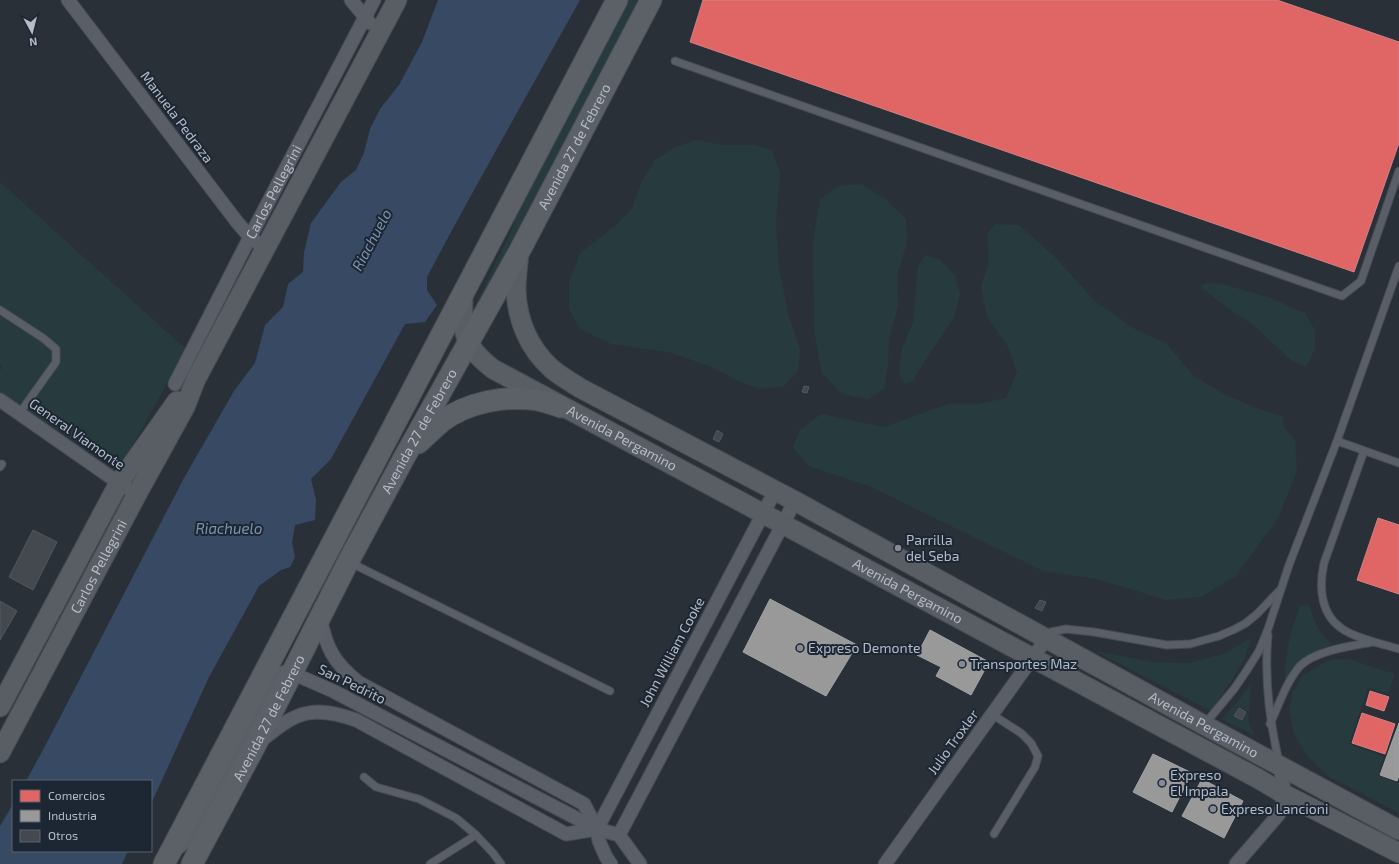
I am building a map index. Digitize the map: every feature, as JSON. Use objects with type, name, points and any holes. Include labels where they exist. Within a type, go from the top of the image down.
[{"type":"main road","name":"Carlos Pellegrini","points":[[7,714],[137,494],[185,407],[196,379],[397,0]]},
{"type":"main road","name":"Avenida 27 de Febrero","points":[[167,859],[617,0]]},
{"type":"main road","name":"Avenida 27 de Febrero","points":[[192,864],[255,746],[348,562],[405,456],[520,252],[651,0]]},
{"type":"main road","name":"Avenida Pergamino","points":[[520,252],[516,288],[517,306],[521,323],[527,338],[538,354],[552,369],[580,388],[795,501],[1399,830]]},
{"type":"main road","name":"Avenida Pergamino","points":[[463,293],[464,332],[468,344],[481,360],[493,369],[1284,794],[1399,853]]},
{"type":"main road","name":"Carlos Pellegrini","points":[[0,753],[7,714],[119,483],[158,426],[196,379]]},
{"type":"main road","points":[[405,456],[442,422],[464,409],[488,402],[512,398],[537,400],[561,406]]},
{"type":"street","name":"Manuela Pedraza","points":[[68,0],[237,222],[250,237],[265,249]]},
{"type":"street","points":[[351,0],[365,18],[380,32]]},
{"type":"street","name":"Carlos Pellegrini","points":[[175,384],[374,0]]},
{"type":"street","name":"General Viamonte","points":[[0,400],[137,494]]},
{"type":"street","name":"John William Cooke","points":[[598,829],[775,491]]},
{"type":"street","points":[[640,864],[619,834],[795,501]]},
{"type":"street","name":"San Pedrito","points":[[320,617],[326,643],[334,659],[358,682],[584,804],[598,829],[600,841],[606,857],[611,864]]},
{"type":"street","name":"Julio Troxler","points":[[885,864],[1046,639]]},
{"type":"street","points":[[167,859],[191,838],[278,675],[285,672],[292,672]]},
{"type":"street","name":"San Pedrito","points":[[292,672],[333,691],[598,829],[619,834]]},
{"type":"street","name":"San Pedrito","points":[[255,746],[291,718],[305,713],[322,712],[339,714],[356,720],[566,834],[598,829]]},
{"type":"street","points":[[1236,864],[1279,814],[1284,794],[1280,766]]},
{"type":"lane","points":[[675,61],[1342,296],[1361,281],[1399,171]]},
{"type":"lane","points":[[1204,725],[1234,689],[1259,651],[1268,629],[1280,590],[1397,280],[1399,266]]},
{"type":"lane","points":[[0,310],[43,338],[56,349],[56,362],[19,414]]},
{"type":"lane","points":[[1337,441],[1399,463]]},
{"type":"lane","points":[[1364,450],[1324,563],[1321,585],[1323,600],[1326,610],[1333,621],[1341,628],[1350,633],[1399,649]]},
{"type":"lane","points":[[348,562],[610,691]]},
{"type":"lane","points":[[1046,639],[1051,632],[1066,629],[1094,632],[1167,645],[1190,644],[1219,636],[1246,623],[1257,614],[1280,590]]},
{"type":"lane","points":[[1268,629],[1266,677],[1270,724],[1280,766]]},
{"type":"lane","points":[[1270,724],[1291,679],[1300,666],[1305,662],[1322,654],[1376,641]]},
{"type":"lane","points":[[993,715],[1021,732],[1031,743],[1038,756],[1036,767],[994,834]]},
{"type":"lane","points":[[364,777],[376,787],[419,799],[456,818],[494,853],[501,864]]},
{"type":"lane","points":[[430,864],[476,835]]},
{"type":"green space","points":[[628,0],[646,0],[474,321],[476,304],[513,227],[516,210]]},
{"type":"green space","points":[[697,140],[723,145],[753,145],[772,150],[780,173],[776,222],[779,268],[789,317],[800,349],[798,371],[784,386],[761,389],[740,382],[711,367],[672,353],[611,344],[580,329],[569,309],[569,281],[580,253],[614,227],[631,210],[642,181],[655,160],[675,147]]},
{"type":"green space","points":[[0,182],[186,349],[119,470],[0,392],[0,371],[2,366],[0,364]]},
{"type":"green space","points":[[861,184],[885,199],[906,219],[907,243],[897,275],[898,306],[889,339],[888,367],[884,388],[868,399],[842,394],[822,373],[814,331],[813,242],[820,199],[838,186]]},
{"type":"green space","points":[[996,224],[1019,225],[1053,255],[1096,302],[1135,329],[1166,343],[1194,376],[1226,395],[1257,408],[1282,416],[1284,427],[1295,440],[1297,471],[1278,518],[1236,576],[1201,597],[1166,600],[1097,579],[1043,571],[869,486],[809,466],[793,447],[800,430],[821,414],[884,427],[948,404],[978,404],[1006,398],[1017,372],[1008,347],[987,316],[981,287],[989,261],[987,234]]},
{"type":"green space","points":[[925,255],[940,260],[955,275],[960,295],[954,318],[912,382],[904,384],[899,373],[902,349],[913,322],[918,267]]},
{"type":"green space","points":[[1207,283],[1222,284],[1268,297],[1305,313],[1315,330],[1315,349],[1306,367],[1290,359],[1254,326],[1200,286]]},
{"type":"green space","points":[[1305,604],[1309,605],[1320,632],[1333,644],[1306,657],[1296,666],[1285,680],[1287,651],[1293,625],[1300,606]]},
{"type":"green space","points":[[1251,638],[1244,660],[1211,711],[1095,651],[1153,662],[1188,663],[1223,654]]},
{"type":"green space","points":[[1348,659],[1395,674],[1388,694],[1368,688],[1349,744],[1384,757],[1378,776],[1398,783],[1399,782],[1399,813],[1328,776],[1306,755],[1294,733],[1289,711],[1293,691],[1303,676],[1318,666],[1331,660]]},
{"type":"green space","points":[[1251,683],[1249,712],[1238,707],[1233,716],[1242,721],[1247,713],[1249,714],[1249,723],[1254,735],[1222,719],[1239,700]]},
{"type":"water","name":"Riachuelo","points":[[438,0],[580,0],[483,173],[427,277],[427,290],[437,305],[425,322],[405,324],[331,459],[311,479],[316,500],[315,520],[295,525],[292,543],[295,557],[290,567],[281,570],[259,586],[209,677],[152,802],[152,780],[27,780],[184,478],[234,391],[255,363],[265,325],[283,307],[288,284],[303,272],[304,252],[311,223],[341,182],[356,170],[364,153],[370,129],[380,109],[399,85],[422,42]]},
{"type":"water","points":[[12,806],[12,852],[128,852],[122,864],[0,864],[0,826]]},
{"type":"building: Comercios","points":[[703,0],[1277,0],[1399,42],[1399,143],[1354,272],[690,42]]},
{"type":"building: Comercios","points":[[1378,518],[1399,525],[1399,594],[1357,580]]},
{"type":"building: Comercios","points":[[1370,691],[1389,697],[1384,711],[1366,705]]},
{"type":"building: Comercios","points":[[1362,713],[1395,724],[1385,754],[1352,743]]},
{"type":"building: Industria","name":"Expreso Demonte","points":[[770,599],[857,645],[826,696],[743,652]]},
{"type":"building: Industria","name":"Transportes Maz","points":[[930,630],[989,662],[971,695],[936,676],[941,667],[917,655]]},
{"type":"building: Industria","points":[[1399,723],[1399,776],[1397,781],[1380,775]]},
{"type":"building: Industria","name":"Expreso El Impala","points":[[1153,754],[1192,773],[1172,812],[1133,792]]},
{"type":"building: Industria","name":"Expreso Lancioni","points":[[1202,779],[1243,801],[1224,838],[1182,816]]},
{"type":"building: Otros","points":[[804,386],[809,387],[807,393],[802,392]]},
{"type":"building: Otros","points":[[717,430],[723,434],[719,442],[713,439]]},
{"type":"building: Otros","points":[[33,530],[57,542],[33,590],[9,577]]},
{"type":"building: Otros","points":[[1040,600],[1046,602],[1042,611],[1035,608]]},
{"type":"building: Otros","points":[[0,601],[17,611],[0,640]]},
{"type":"building: Otros","points":[[1239,708],[1246,712],[1242,720],[1234,716]]},
{"type":"place","name":"Parrilla del Seba","points":[[898,548]]},
{"type":"place","name":"Expreso Demonte","points":[[800,648]]},
{"type":"place","name":"Transportes Maz","points":[[962,664]]},
{"type":"place","name":"Expreso El Impala","points":[[1162,783]]},
{"type":"place","name":"Expreso Lancioni","points":[[1213,809]]}]
